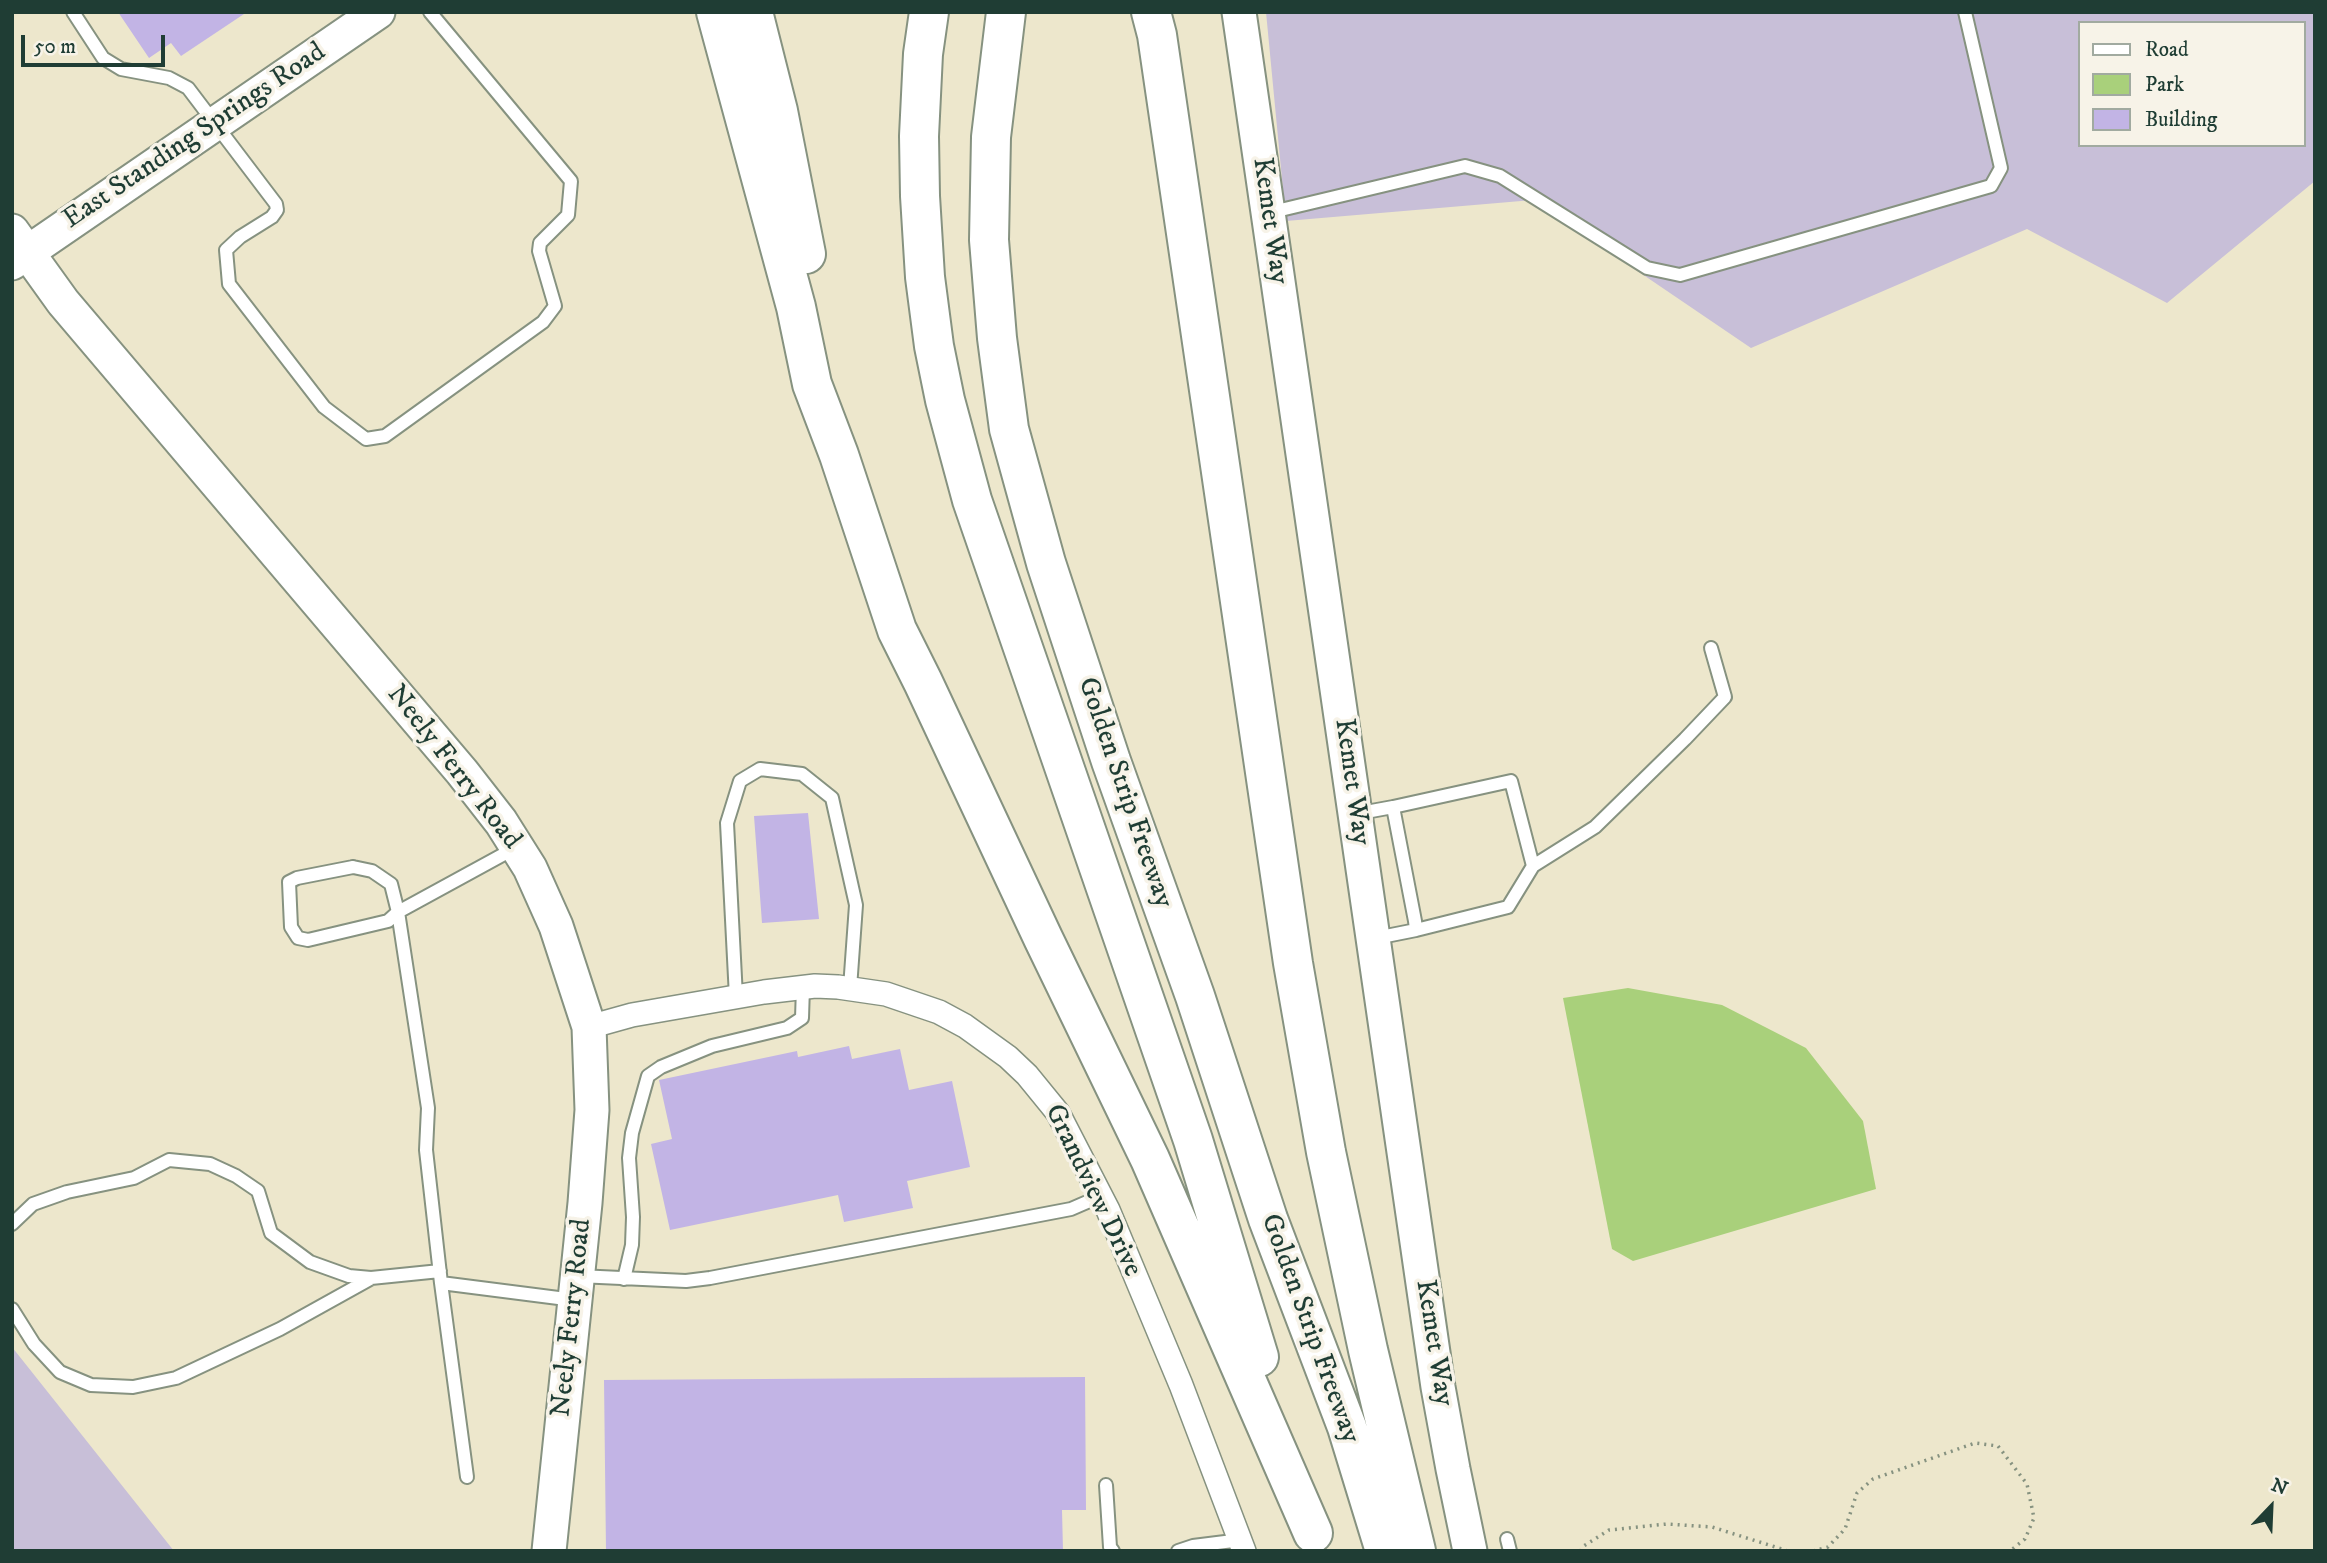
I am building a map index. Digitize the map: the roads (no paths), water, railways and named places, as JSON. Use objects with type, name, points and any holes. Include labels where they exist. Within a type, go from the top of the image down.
[{"type":"highway","points":[[716,12],[789,281],[812,384],[839,455],[897,630],[1150,1159],[1316,1542]]},
{"type":"highway","points":[[753,12],[778,111],[816,303],[897,630]]},
{"type":"highway","name":"Golden Strip Freeway","points":[[929,12],[923,54],[919,136],[920,196],[927,291],[945,400],[972,500],[1193,1140],[1316,1542]]},
{"type":"highway","name":"Golden Strip Freeway","points":[[1006,12],[991,137],[989,240],[997,338],[1009,429],[1046,563],[1111,761],[1195,996],[1268,1219],[1346,1427],[1385,1551]]},
{"type":"highway","points":[[1151,12],[1159,48],[1295,976],[1326,1152],[1368,1350],[1416,1551]]},
{"type":"street","name":"East Standing Springs Road","points":[[17,249],[215,124],[378,12]]},
{"type":"street","name":"Kemet Way","points":[[1239,12],[1438,1387],[1470,1551]]},
{"type":"street","name":"Neely Ferry Road","points":[[17,249],[462,772],[501,822],[530,868],[556,926],[589,1027],[592,1110],[549,1551]]},
{"type":"street","name":"Grandview Drive","points":[[589,1027],[632,1015],[736,997],[803,987],[850,988],[911,1001],[939,1013],[965,1026],[1008,1057],[1058,1112],[1101,1196],[1176,1372],[1243,1545]]},
{"type":"lane","points":[[73,12],[103,58],[121,69],[169,78],[188,89],[276,204],[277,210],[272,217],[240,237],[226,250],[229,284],[324,407],[366,439],[385,436],[543,322],[555,306],[539,251],[540,243],[568,215],[571,181],[430,12]]},
{"type":"lane","points":[[1268,213],[1465,166],[1500,176],[1647,268],[1680,275],[1991,186],[2001,168],[1965,12]]},
{"type":"lane","points":[[1373,938],[1508,907],[1534,866],[1595,827],[1725,697],[1712,648]]},
{"type":"lane","points":[[736,997],[727,823],[740,781],[760,769],[802,774],[832,798],[856,905],[850,988]]},
{"type":"lane","points":[[1355,814],[1511,781],[1534,866]]},
{"type":"lane","points":[[1393,807],[1416,930]]},
{"type":"lane","points":[[467,1477],[426,1150],[428,1108],[398,912],[391,884],[372,871],[353,867],[296,878],[289,882],[291,926],[298,938],[307,940],[388,921],[398,912],[517,847]]},
{"type":"lane","points":[[624,1279],[632,1245],[633,1217],[629,1175],[631,1146],[648,1076],[661,1067],[712,1046],[787,1028],[803,1018],[803,987]]},
{"type":"lane","points":[[12,1224],[33,1204],[67,1192],[134,1178],[169,1160],[210,1164],[236,1176],[258,1191],[271,1233],[310,1262],[349,1276],[440,1277],[576,1288],[624,1279],[686,1281],[710,1278],[1071,1209],[1101,1196]]},
{"type":"lane","points":[[12,1308],[34,1344],[61,1372],[91,1385],[133,1387],[176,1378],[280,1328],[371,1278]]},
{"type":"lane","points":[[1106,1485],[1110,1547],[1113,1551]]},
{"type":"lane","points":[[1178,1551],[1193,1546],[1243,1545]]}]
